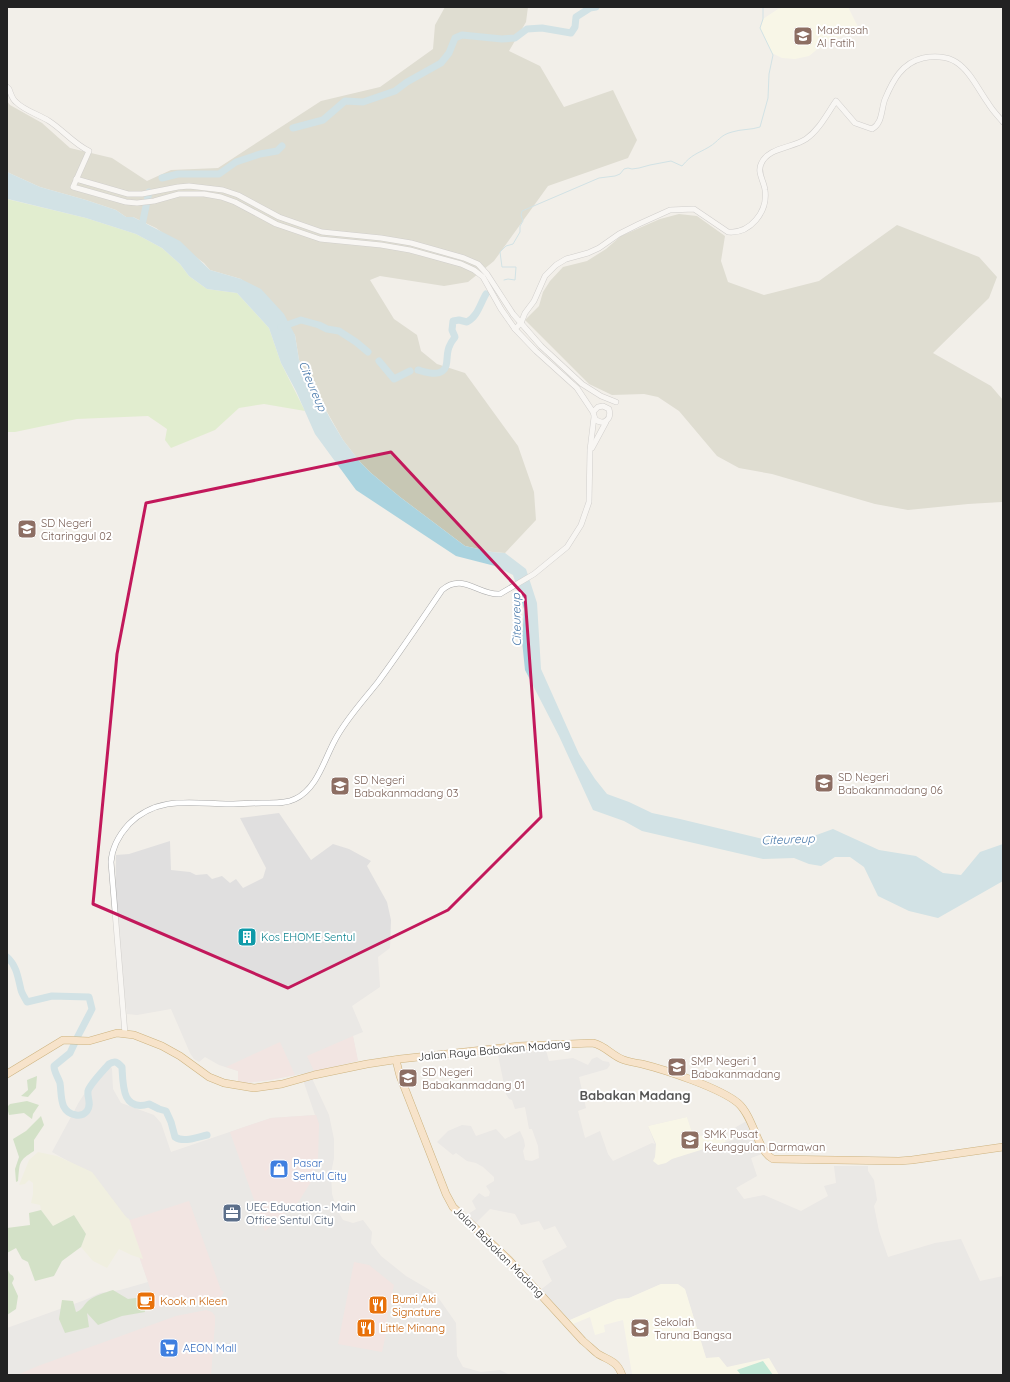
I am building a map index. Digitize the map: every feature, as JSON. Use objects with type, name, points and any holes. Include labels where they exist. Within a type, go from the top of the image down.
[{"type":"main road","name":"Jalan Raya Babakan Madang","points":[[7,1074],[59,1041],[70,1039],[82,1042],[108,1035],[125,1034],[144,1038],[162,1046],[180,1056],[209,1077],[224,1083],[254,1088],[282,1084],[314,1075],[367,1064],[396,1060],[519,1046],[593,1043],[601,1044],[623,1060],[688,1079],[716,1090],[738,1103],[747,1114],[764,1151],[773,1159],[912,1160],[1003,1147]]},
{"type":"main road","name":"Jalan Babakan Madang","points":[[396,1060],[400,1076],[446,1194],[454,1207],[509,1260],[583,1341],[596,1352],[614,1362],[622,1375]]},
{"type":"main road","points":[[385,1062],[392,1066],[400,1076]]},
{"type":"street","points":[[515,329],[521,323],[545,276],[556,265],[566,259],[595,250],[625,230],[670,210],[694,209],[728,232],[734,233],[753,225],[761,211],[766,197],[760,169],[762,162],[775,151],[795,144],[811,135],[824,120],[836,101],[855,123],[872,128],[875,127],[878,125],[884,102],[893,82],[902,69],[914,61],[938,57],[955,60],[967,73],[988,104],[1003,122]]},
{"type":"street","points":[[7,87],[15,102],[49,121],[89,151],[73,186],[126,202],[137,203],[154,201],[184,193],[221,197],[235,202],[276,224],[320,238],[410,250],[461,264],[474,270],[483,277],[501,309],[515,329],[536,352],[577,388],[586,399],[599,422],[606,422]]},
{"type":"street","points":[[76,180],[128,194],[142,194],[190,186],[223,190],[238,195],[279,217],[322,232],[382,238],[411,243],[464,258],[478,264],[487,274],[507,306],[540,346],[582,384],[601,396],[616,402]]},
{"type":"street","points":[[125,1034],[111,862],[112,851],[115,844],[126,828],[142,813],[155,807],[167,804],[191,802],[226,804],[280,802],[290,801],[299,797],[308,790],[317,777],[341,730],[378,681],[442,590],[450,585],[459,583],[500,594],[534,574],[567,547],[584,518],[589,502],[590,450],[594,415],[598,407],[606,407],[610,413],[610,416],[590,450]]},
{"type":"highlighted area","points":[[391,452],[525,596],[541,817],[448,910],[288,988],[93,904],[117,654],[146,503]]},
{"type":"shaded area","points":[[445,7],[528,7],[526,22],[509,51],[540,66],[564,107],[613,90],[637,140],[628,158],[548,186],[494,261],[468,282],[444,286],[380,276],[370,280],[394,319],[417,335],[421,351],[437,364],[465,373],[518,446],[534,492],[536,520],[505,553],[492,552],[465,546],[400,497],[360,462],[343,440],[299,360],[295,335],[241,279],[210,270],[204,263],[156,228],[133,217],[126,217],[116,210],[40,187],[7,172],[7,101],[10,105],[42,123],[70,148],[112,158],[147,181],[171,170],[218,168],[321,101],[380,87],[433,49],[435,25]]},
{"type":"shaded area","name":"Madrasah Al Fatih","points":[[785,7],[848,7],[859,29],[825,43],[809,56],[795,59],[782,58],[772,53],[760,28],[763,19],[778,9]]},
{"type":"shaded area","points":[[679,214],[697,216],[725,236],[721,261],[728,282],[764,295],[819,281],[897,225],[979,257],[997,277],[989,298],[933,353],[991,386],[1003,400],[1002,502],[908,510],[875,504],[772,474],[739,468],[717,456],[679,411],[658,397],[644,394],[612,395],[589,384],[525,320],[539,306],[543,292],[550,281],[563,267],[587,261],[606,249],[621,236],[660,219]]},
{"type":"shaded area","points":[[279,813],[311,860],[333,844],[349,849],[371,861],[367,866],[387,902],[391,920],[390,948],[378,957],[380,987],[352,1006],[363,1032],[353,1036],[358,1061],[309,1072],[329,1115],[334,1139],[334,1158],[331,1173],[332,1194],[337,1210],[343,1220],[353,1223],[363,1220],[372,1232],[371,1243],[381,1256],[406,1276],[435,1293],[456,1323],[457,1356],[463,1367],[481,1372],[500,1370],[510,1375],[7,1375],[7,1328],[85,1300],[100,1293],[120,1290],[148,1282],[127,1221],[84,1170],[52,1152],[79,1102],[103,1065],[110,1064],[112,1069],[113,1089],[121,1103],[154,1115],[161,1123],[171,1152],[271,1118],[315,1115],[301,1074],[246,1083],[238,1081],[238,1071],[219,1065],[205,1057],[199,1062],[194,1059],[171,1009],[137,1015],[127,1014],[115,920],[116,855],[129,854],[170,841],[171,870],[190,872],[196,875],[207,874],[212,879],[222,876],[230,883],[236,879],[243,888],[263,878],[266,868],[240,818]]},
{"type":"shaded area","points":[[353,1036],[358,1061],[314,1071],[307,1056]]},
{"type":"shaded area","points":[[280,1042],[295,1075],[246,1083],[238,1081],[238,1071],[226,1067]]},
{"type":"shaded area","points":[[546,1050],[549,1061],[573,1058],[588,1065],[592,1059],[597,1057],[603,1061],[609,1062],[610,1065],[607,1069],[579,1077],[586,1108],[578,1111],[585,1138],[600,1131],[608,1154],[613,1161],[652,1143],[655,1144],[648,1126],[687,1117],[694,1138],[721,1130],[726,1142],[734,1140],[731,1130],[750,1119],[765,1153],[751,1158],[757,1176],[736,1188],[744,1199],[764,1195],[801,1211],[828,1196],[824,1186],[836,1183],[834,1166],[868,1166],[868,1171],[874,1180],[877,1200],[874,1206],[879,1231],[888,1257],[935,1243],[961,1239],[980,1281],[1003,1276],[1003,1375],[728,1375],[706,1358],[685,1290],[661,1284],[629,1298],[618,1299],[570,1320],[539,1291],[552,1281],[542,1261],[567,1247],[555,1226],[544,1230],[539,1221],[521,1225],[515,1214],[490,1209],[474,1225],[465,1216],[476,1209],[472,1201],[479,1193],[485,1197],[489,1196],[490,1192],[486,1186],[494,1181],[494,1177],[483,1167],[476,1163],[467,1161],[456,1153],[453,1155],[437,1142],[448,1131],[462,1125],[471,1126],[476,1136],[496,1129],[505,1139],[520,1131],[524,1140],[525,1146],[523,1151],[525,1160],[532,1161],[539,1158],[538,1146],[532,1129],[529,1129],[525,1107],[515,1109],[512,1100],[509,1099],[506,1094],[498,1055]]},
{"type":"shaded area","name":"Pasar Sentul City","points":[[316,1115],[319,1124],[318,1158],[312,1180],[299,1201],[265,1231],[230,1132],[271,1118]]},
{"type":"shaded area","name":"SMK Pusat Keunggulan Darmawan","points":[[687,1117],[694,1138],[721,1130],[726,1142],[658,1165],[653,1161],[655,1157],[656,1144],[648,1126]]},
{"type":"shaded area","points":[[38,1152],[57,1156],[92,1172],[129,1219],[143,1259],[119,1249],[107,1268],[93,1261],[81,1247],[86,1234],[74,1215],[53,1226],[41,1210],[40,1205],[31,1203],[33,1183],[29,1180],[25,1184],[19,1185],[29,1160]]},
{"type":"shaded area","points":[[189,1201],[221,1290],[224,1292],[219,1300],[189,1301],[169,1304],[156,1309],[127,1221]]},
{"type":"shaded area","points":[[354,1262],[369,1265],[394,1285],[382,1352],[338,1344]]},
{"type":"shaded area","points":[[661,1284],[678,1284],[685,1289],[706,1358],[719,1357],[727,1367],[769,1358],[779,1375],[625,1375],[632,1374],[623,1320],[604,1325],[605,1332],[595,1335],[590,1317],[573,1324],[570,1320],[618,1299],[629,1298]]},
{"type":"shaded area","points":[[206,1310],[212,1312],[215,1316],[211,1375],[17,1375],[176,1316]]},
{"type":"green space","points":[[7,199],[86,218],[136,234],[162,248],[180,264],[189,276],[207,289],[237,293],[269,328],[281,363],[305,411],[264,404],[239,408],[215,430],[171,448],[165,440],[167,429],[148,416],[77,419],[15,432],[7,432]]},
{"type":"green space","points":[[37,1076],[36,1088],[28,1097],[21,1096],[28,1090],[27,1080]]},
{"type":"green space","points":[[27,1101],[39,1105],[33,1114],[32,1119],[24,1113],[9,1115],[7,1107],[10,1104]]},
{"type":"green space","points":[[41,1116],[44,1125],[34,1140],[34,1151],[22,1160],[18,1181],[16,1182],[15,1169],[19,1157],[13,1139],[26,1131]]},
{"type":"green space","points":[[41,1210],[53,1226],[74,1215],[86,1234],[81,1247],[62,1261],[54,1276],[35,1281],[28,1262],[22,1259],[16,1248],[7,1253],[7,1228],[30,1225],[29,1213]]},
{"type":"green space","points":[[7,1268],[13,1276],[14,1279],[12,1283],[18,1296],[16,1309],[7,1315]]},
{"type":"green space","points":[[113,1290],[128,1299],[143,1297],[145,1312],[122,1316],[98,1325],[87,1313],[89,1327],[65,1333],[59,1319],[62,1300],[73,1301],[76,1312],[94,1297]]},
{"type":"green space","points":[[763,1361],[773,1375],[741,1375],[737,1370]]},
{"type":"water","points":[[7,172],[40,187],[116,210],[126,217],[133,217],[180,241],[210,270],[241,279],[261,289],[284,314],[295,335],[299,360],[331,420],[343,440],[360,462],[400,497],[465,546],[492,552],[505,553],[526,569],[537,603],[541,669],[579,754],[595,779],[607,794],[652,813],[780,843],[800,841],[833,829],[879,850],[916,856],[943,873],[961,875],[980,852],[1003,844],[1003,881],[938,918],[909,911],[878,896],[864,867],[850,857],[835,857],[821,866],[809,864],[794,858],[763,859],[642,831],[624,821],[593,810],[559,736],[525,670],[522,641],[524,609],[513,575],[495,566],[456,556],[356,490],[315,434],[296,391],[281,363],[269,328],[237,293],[207,289],[189,276],[180,264],[162,248],[136,234],[86,218],[8,199]]},
{"type":"waterway","points":[[293,128],[323,120],[345,101],[363,102],[395,91],[407,82],[441,63],[449,53],[455,38],[462,35],[502,39],[515,38],[527,29],[542,28],[571,33],[575,27],[576,17],[590,8],[596,7]]},
{"type":"waterway","points":[[504,280],[515,280],[516,267],[502,267],[500,252],[506,246],[513,244],[520,232],[520,226],[523,221],[521,215],[522,211],[599,178],[620,174],[624,169],[639,168],[671,161],[682,166],[692,157],[728,133],[760,127],[768,98],[769,74],[773,55],[760,28],[763,19],[763,7]]},
{"type":"waterway","points":[[162,178],[178,174],[219,174],[236,162],[260,154],[277,151],[282,146]]},
{"type":"waterway","points":[[141,230],[149,192]]},
{"type":"waterway","points":[[418,370],[429,373],[437,373],[444,370],[447,363],[449,348],[455,337],[452,330],[453,321],[459,320],[467,322],[471,319],[476,313],[486,294]]},
{"type":"waterway","points":[[281,327],[301,320],[319,325],[327,329],[339,331],[368,352]]},
{"type":"waterway","points":[[379,361],[394,379],[410,371]]},
{"type":"waterway","points":[[7,957],[15,968],[21,992],[27,1002],[52,996],[89,997],[92,1009],[70,1053],[54,1066],[60,1083],[62,1103],[67,1111],[78,1115],[82,1115],[86,1112],[89,1106],[89,1088],[109,1064],[114,1062],[122,1067],[124,1089],[129,1101],[140,1105],[149,1104],[166,1111],[175,1137],[179,1139],[191,1139],[207,1135]]},
{"type":"place","name":"Madrasah Al Fatih","points":[[803,36]]},
{"type":"place","name":"SD Negeri Citaringgul 02","points":[[27,529]]},
{"type":"place","name":"SD Negeri Babakanmadang 06","points":[[824,783]]},
{"type":"place","name":"SD Negeri Babakanmadang 03","points":[[340,786]]},
{"type":"place","name":"Kos EHOME Sentul","points":[[247,937]]},
{"type":"place","name":"SMP Negeri 1 Babakanmadang","points":[[677,1067]]},
{"type":"place","name":"SD Negeri Babakanmadang 01","points":[[408,1078]]},
{"type":"place","name":"SMK Pusat Keunggulan Darmawan","points":[[690,1140]]},
{"type":"place","name":"Pasar Sentul City","points":[[279,1169]]},
{"type":"place","name":"UEC Education - Main Office Sentul City","points":[[232,1213]]},
{"type":"place","name":"Kook n Kleen","points":[[146,1301]]},
{"type":"place","name":"Bumi Aki Signature","points":[[378,1305]]},
{"type":"place","name":"Little Minang","points":[[366,1328]]},
{"type":"place","name":"Sekolah Taruna Bangsa","points":[[640,1328]]},
{"type":"place","name":"AEON Mall","points":[[169,1348]]},
{"type":"district","name":"Babakan Madang","points":[[635,1095]]},
{"type":"water label","name":"Citeureup","points":[[313,386]]},
{"type":"water label","name":"Citeureup","points":[[516,620]]},
{"type":"water label","name":"Citeureup","points":[[788,839]]}]
